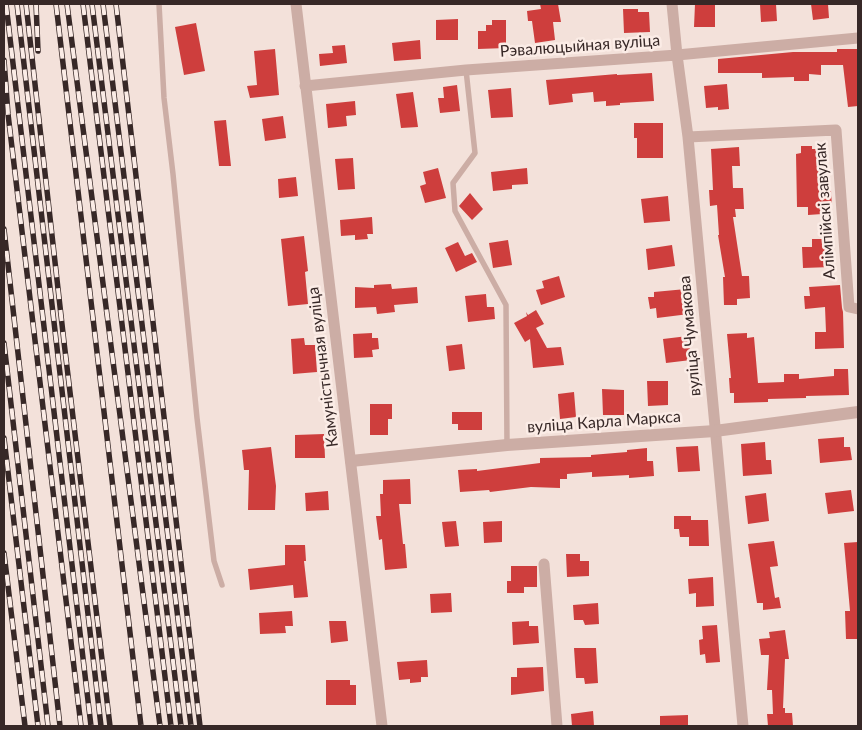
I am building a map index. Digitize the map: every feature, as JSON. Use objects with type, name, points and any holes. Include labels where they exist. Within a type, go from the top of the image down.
[{"type":"street","name":"Камуністычная вуліца","points":[[296,4],[382,726]]},
{"type":"street","name":"вуліца Чумакова","points":[[672,4],[688,137],[743,726]]},
{"type":"street","name":"Рэвалюцыйная вуліца","points":[[305,86],[466,70],[677,55],[858,38]]},
{"type":"street","name":"Алімпійскі завулак","points":[[688,137],[836,130],[849,308],[858,309]]},
{"type":"street","name":"вуліца Карла Маркса","points":[[351,461],[507,445],[715,431],[858,412]]},
{"type":"street","points":[[544,564],[557,726]]},
{"type":"lane","points":[[159,4],[164,98],[197,418],[214,561],[222,585]]},
{"type":"lane","points":[[466,70],[475,153],[453,183],[455,211],[506,305],[507,445]]},
{"type":"building","points":[[540,4],[558,4],[561,22],[553,22],[555,40],[535,43],[532,21],[528,21],[527,11],[541,9]]},
{"type":"building","points":[[695,4],[715,4],[715,27],[694,27]]},
{"type":"building","points":[[760,4],[776,4],[777,21],[761,22]]},
{"type":"building","points":[[811,4],[828,4],[829,18],[813,20]]},
{"type":"building","points":[[623,9],[638,9],[638,12],[649,12],[650,32],[624,33]]},
{"type":"building","points":[[458,19],[458,40],[436,40],[436,20]]},
{"type":"building","points":[[492,20],[506,20],[506,48],[478,49],[478,31],[486,31],[486,25],[492,25]]},
{"type":"building","points":[[196,23],[205,71],[184,75],[175,27]]},
{"type":"building","points":[[420,40],[421,59],[394,61],[392,43]]},
{"type":"building","points":[[345,45],[347,63],[320,66],[319,54],[333,53],[332,46]]},
{"type":"building","points":[[275,49],[279,95],[250,98],[247,86],[257,85],[254,51]]},
{"type":"building","points":[[837,49],[858,49],[858,106],[848,107],[843,65],[821,65],[821,75],[809,74],[809,81],[794,81],[794,77],[762,78],[762,73],[718,73],[718,59],[793,52],[837,52]]},
{"type":"building","points":[[652,73],[654,101],[620,103],[620,105],[606,106],[606,101],[594,102],[593,92],[572,94],[573,102],[549,105],[546,80]]},
{"type":"building","points":[[727,84],[729,109],[718,110],[718,107],[706,108],[704,86]]},
{"type":"building","points":[[457,85],[460,111],[440,113],[438,98],[444,98],[443,87]]},
{"type":"building","points":[[511,88],[513,117],[491,118],[488,90]]},
{"type":"building","points":[[413,92],[418,127],[401,128],[396,94]]},
{"type":"building","points":[[355,101],[356,115],[346,116],[347,126],[328,128],[326,104]]},
{"type":"building","points":[[283,116],[286,138],[265,141],[262,119]]},
{"type":"building","points":[[226,120],[231,166],[219,166],[214,121]]},
{"type":"building","points":[[634,123],[663,123],[663,158],[637,158],[637,138],[634,138]]},
{"type":"building","points":[[801,146],[812,146],[812,149],[826,149],[827,191],[831,191],[832,207],[822,207],[822,214],[808,215],[808,207],[797,207],[796,154],[801,153]]},
{"type":"building","points":[[739,147],[740,166],[732,166],[733,188],[743,188],[744,209],[735,209],[736,217],[733,217],[742,276],[749,276],[750,298],[737,299],[737,305],[724,305],[723,277],[725,277],[718,235],[717,205],[710,206],[709,190],[713,190],[711,149]]},
{"type":"building","points":[[353,158],[355,189],[338,190],[335,159]]},
{"type":"building","points":[[438,168],[446,198],[425,203],[420,186],[426,184],[423,172]]},
{"type":"building","points":[[527,168],[528,184],[512,185],[512,189],[493,191],[491,172]]},
{"type":"building","points":[[296,177],[298,196],[279,198],[278,179]]},
{"type":"building","points":[[470,193],[483,209],[472,220],[459,206]]},
{"type":"building","points":[[668,196],[670,221],[644,223],[641,199]]},
{"type":"building","points":[[372,217],[373,234],[367,234],[368,239],[355,240],[355,235],[341,236],[340,220]]},
{"type":"building","points":[[304,236],[308,271],[305,272],[308,304],[288,306],[281,239]]},
{"type":"building","points":[[812,239],[831,239],[831,267],[803,268],[802,247],[812,247]]},
{"type":"building","points":[[508,240],[512,265],[493,268],[489,243]]},
{"type":"building","points":[[458,242],[465,256],[472,253],[477,262],[456,272],[445,248]]},
{"type":"building","points":[[672,245],[675,266],[648,270],[646,249]]},
{"type":"building","points":[[559,276],[565,297],[541,305],[536,290],[544,288],[542,281]]},
{"type":"building","points":[[391,284],[392,289],[417,287],[418,303],[394,305],[395,312],[377,314],[376,307],[355,308],[355,287],[374,288],[374,285]]},
{"type":"building","points":[[840,285],[844,348],[815,349],[815,332],[826,332],[825,307],[805,309],[804,296],[810,296],[809,287]]},
{"type":"building","points":[[686,289],[689,314],[657,318],[656,308],[650,309],[648,297],[654,297],[654,292]]},
{"type":"building","points":[[486,294],[487,307],[494,307],[495,319],[468,322],[465,296]]},
{"type":"building","points":[[536,310],[544,324],[536,328],[547,348],[561,347],[564,365],[533,368],[530,339],[525,342],[514,323],[527,316],[526,312],[528,315]]},
{"type":"building","points":[[372,333],[372,338],[378,338],[379,349],[372,350],[373,357],[354,358],[353,334]]},
{"type":"building","points":[[747,333],[747,338],[754,337],[758,383],[784,382],[784,374],[799,374],[799,379],[834,376],[834,369],[848,369],[849,395],[806,396],[806,398],[768,399],[768,402],[734,403],[734,393],[730,393],[729,378],[731,378],[727,334]]},
{"type":"building","points":[[688,336],[691,360],[666,363],[663,339]]},
{"type":"building","points":[[304,338],[305,345],[315,345],[317,372],[293,374],[291,339]]},
{"type":"building","points":[[462,344],[465,369],[449,371],[446,346]]},
{"type":"building","points":[[647,381],[668,381],[668,405],[648,406]]},
{"type":"building","points":[[602,389],[624,390],[624,415],[603,415]]},
{"type":"building","points":[[574,392],[576,417],[560,419],[558,394]]},
{"type":"building","points":[[370,404],[392,404],[392,419],[388,419],[388,435],[370,435]]},
{"type":"building","points":[[452,412],[482,412],[482,430],[458,430],[458,424],[452,424]]},
{"type":"building","points":[[324,434],[325,458],[295,458],[295,435]]},
{"type":"building","points":[[844,437],[844,447],[850,447],[852,460],[820,463],[818,439]]},
{"type":"building","points":[[765,442],[766,460],[771,460],[772,474],[743,476],[741,444]]},
{"type":"building","points":[[698,446],[700,471],[678,472],[676,447]]},
{"type":"building","points":[[271,447],[276,486],[275,510],[248,510],[249,470],[244,470],[242,450]]},
{"type":"building","points":[[647,448],[647,461],[653,461],[654,476],[629,478],[629,475],[592,477],[592,472],[567,474],[567,479],[560,479],[560,488],[531,487],[490,492],[489,490],[460,492],[458,470],[477,469],[477,471],[540,463],[540,458],[591,457],[591,455]]},
{"type":"building","points":[[410,479],[411,504],[399,504],[407,568],[385,570],[382,539],[379,540],[376,516],[381,516],[380,494],[383,494],[383,480]]},
{"type":"building","points":[[851,490],[854,511],[828,514],[825,493]]},
{"type":"building","points":[[328,491],[329,510],[306,511],[305,493]]},
{"type":"building","points":[[766,493],[769,521],[748,524],[745,496]]},
{"type":"building","points":[[674,516],[691,516],[691,520],[708,520],[709,546],[689,546],[689,537],[680,537],[679,529],[674,529]]},
{"type":"building","points":[[456,521],[459,546],[445,547],[442,522]]},
{"type":"building","points":[[502,521],[502,542],[484,543],[483,522]]},
{"type":"building","points":[[774,541],[778,566],[770,567],[775,598],[779,597],[781,608],[763,610],[763,603],[757,603],[748,544]]},
{"type":"building","points":[[858,542],[858,639],[846,639],[845,611],[850,611],[844,543]]},
{"type":"building","points":[[285,545],[305,545],[306,561],[304,561],[308,597],[294,598],[293,585],[250,590],[248,569],[285,565]]},
{"type":"building","points":[[566,554],[580,554],[580,561],[589,561],[589,576],[567,577]]},
{"type":"building","points":[[511,566],[537,566],[537,587],[524,587],[524,593],[507,593],[507,581],[511,581]]},
{"type":"building","points":[[713,577],[714,606],[696,607],[696,593],[689,594],[688,579]]},
{"type":"building","points":[[451,593],[452,612],[431,613],[430,594]]},
{"type":"building","points":[[598,603],[599,624],[585,625],[583,620],[574,620],[573,605]]},
{"type":"building","points":[[292,611],[293,626],[285,626],[286,633],[260,634],[259,613]]},
{"type":"building","points":[[329,621],[346,621],[348,641],[331,643]]},
{"type":"building","points":[[529,621],[529,626],[538,626],[539,643],[513,645],[512,622]]},
{"type":"building","points":[[717,625],[720,662],[706,663],[705,654],[700,655],[699,640],[703,639],[702,626]]},
{"type":"building","points":[[785,630],[789,659],[785,659],[783,708],[785,708],[785,713],[792,713],[793,726],[768,726],[767,714],[773,714],[772,690],[767,690],[769,655],[761,655],[759,639],[770,638],[769,632]]},
{"type":"building","points":[[574,648],[596,648],[598,683],[585,684],[584,678],[576,678]]},
{"type":"building","points":[[427,660],[428,677],[421,677],[421,682],[410,683],[410,679],[399,680],[397,662]]},
{"type":"building","points":[[543,667],[544,691],[511,695],[511,677],[517,677],[517,668]]},
{"type":"building","points":[[326,680],[350,680],[350,685],[356,685],[356,705],[326,705]]},
{"type":"building","points":[[593,711],[594,726],[572,726],[571,714]]},
{"type":"building","points":[[688,715],[688,726],[660,726],[660,716]]},
{"type":"railway","points":[[6,4],[91,726]]},
{"type":"railway","points":[[17,4],[101,726]]},
{"type":"railway","points":[[26,4],[110,726]]},
{"type":"railway","points":[[36,4],[38,51]]},
{"type":"railway","points":[[56,4],[141,726]]},
{"type":"railway","points":[[67,4],[160,726]]},
{"type":"railway","points":[[83,4],[171,726]]},
{"type":"railway","points":[[92,4],[181,726]]},
{"type":"railway","points":[[103,4],[191,726]]},
{"type":"railway","points":[[116,4],[200,726]]},
{"type":"railway","points":[[4,60],[8,114],[81,726]]},
{"type":"railway","points":[[4,229],[60,726]]},
{"type":"railway","points":[[4,343],[48,726]]},
{"type":"railway","points":[[4,438],[38,726]]},
{"type":"railway","points":[[4,553],[25,726]]}]
